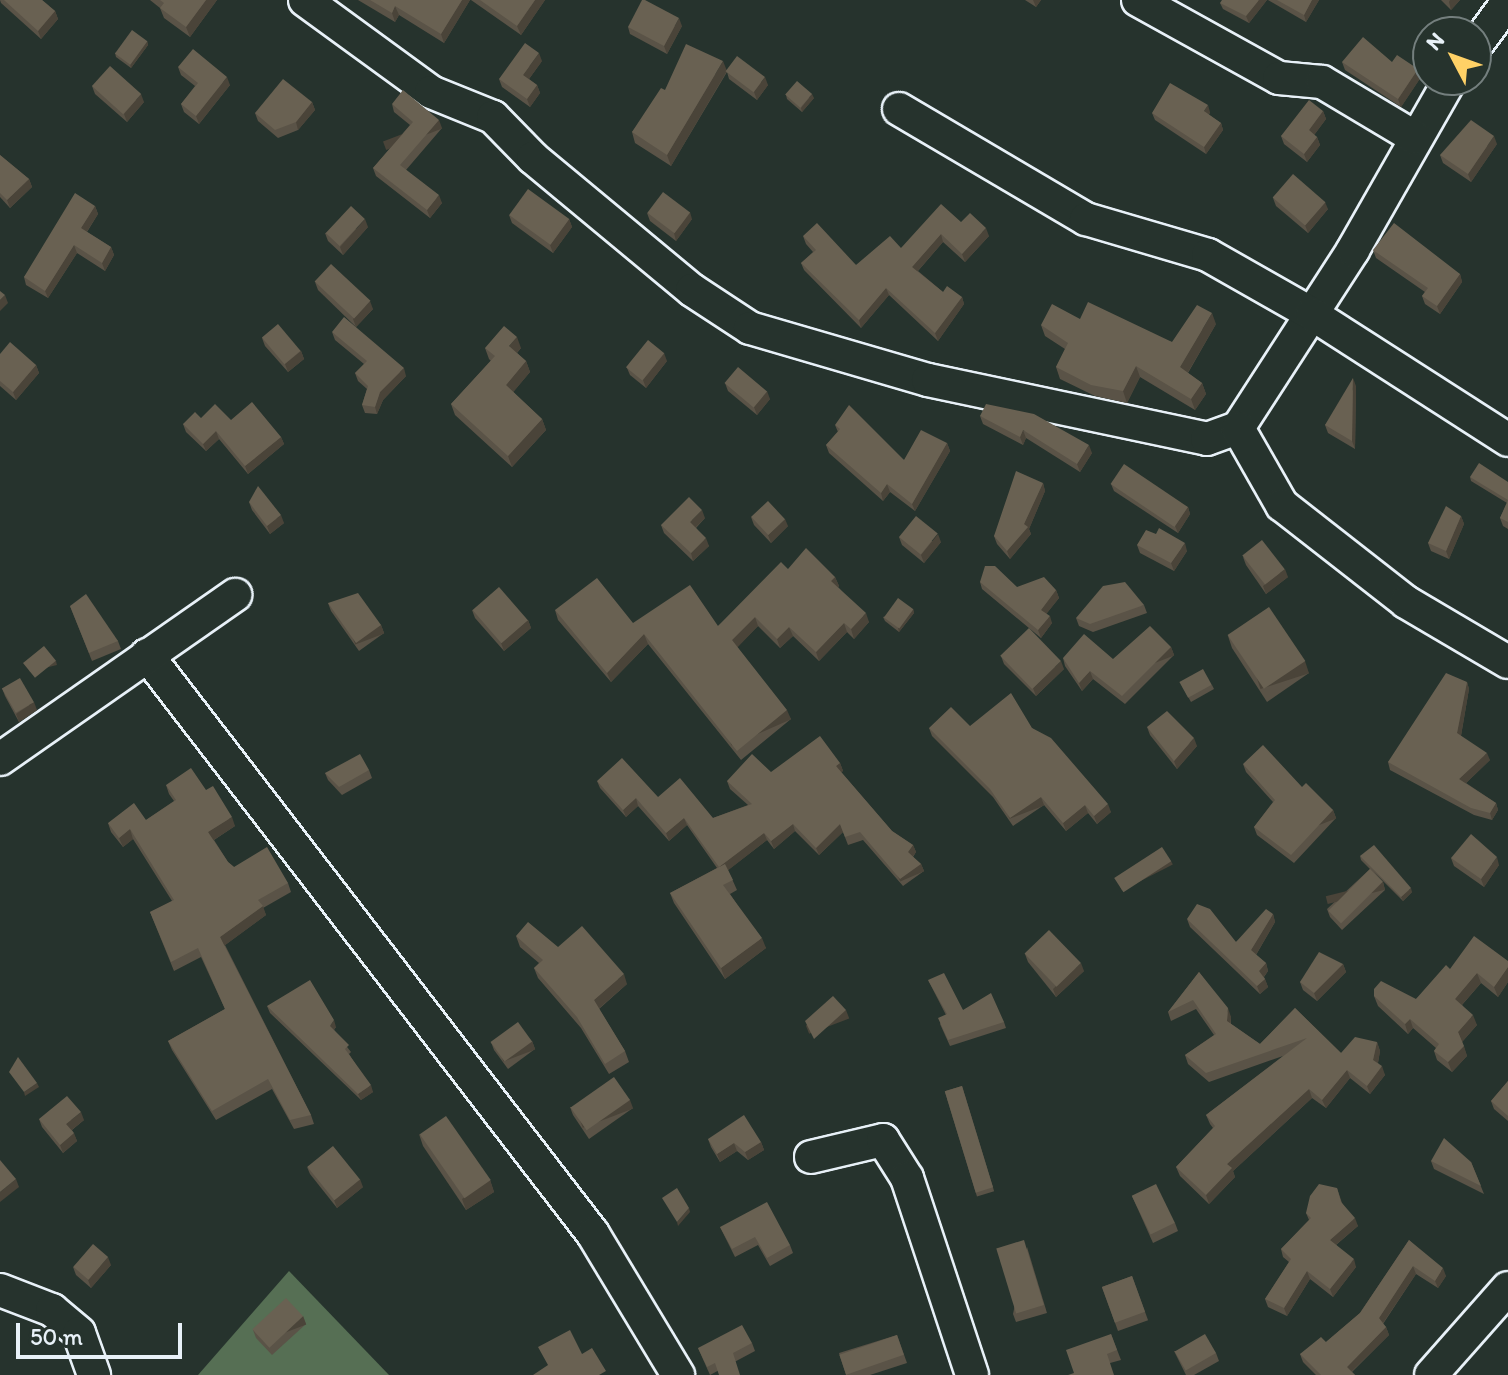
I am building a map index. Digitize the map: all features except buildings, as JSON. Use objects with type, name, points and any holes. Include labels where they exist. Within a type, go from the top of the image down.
[{"type":"street","points":[[305,0],[431,92],[493,117],[692,290],[750,328],[928,380],[1026,397],[1144,429],[1207,439],[1238,428],[1312,314],[1441,96]]},
{"type":"street","points":[[1138,0],[1279,78],[1322,82],[1416,138]]},
{"type":"street","points":[[1492,24],[1508,2]]},
{"type":"street","points":[[899,109],[1086,219],[1208,255],[1312,314],[1508,440]]},
{"type":"street","points":[[1238,428],[1282,505],[1406,602],[1508,662]]},
{"type":"street","points":[[0,759],[235,595]]},
{"type":"street","points":[[147,655],[593,1234],[678,1375]]},
{"type":"street","points":[[811,1157],[883,1140],[907,1178],[972,1375]]},
{"type":"street","points":[[1431,1375],[1508,1288]]},
{"type":"street","points":[[0,1290],[52,1310],[79,1333],[94,1375]]},
{"type":"green space","points":[[289,1271],[389,1375],[198,1375]]}]
